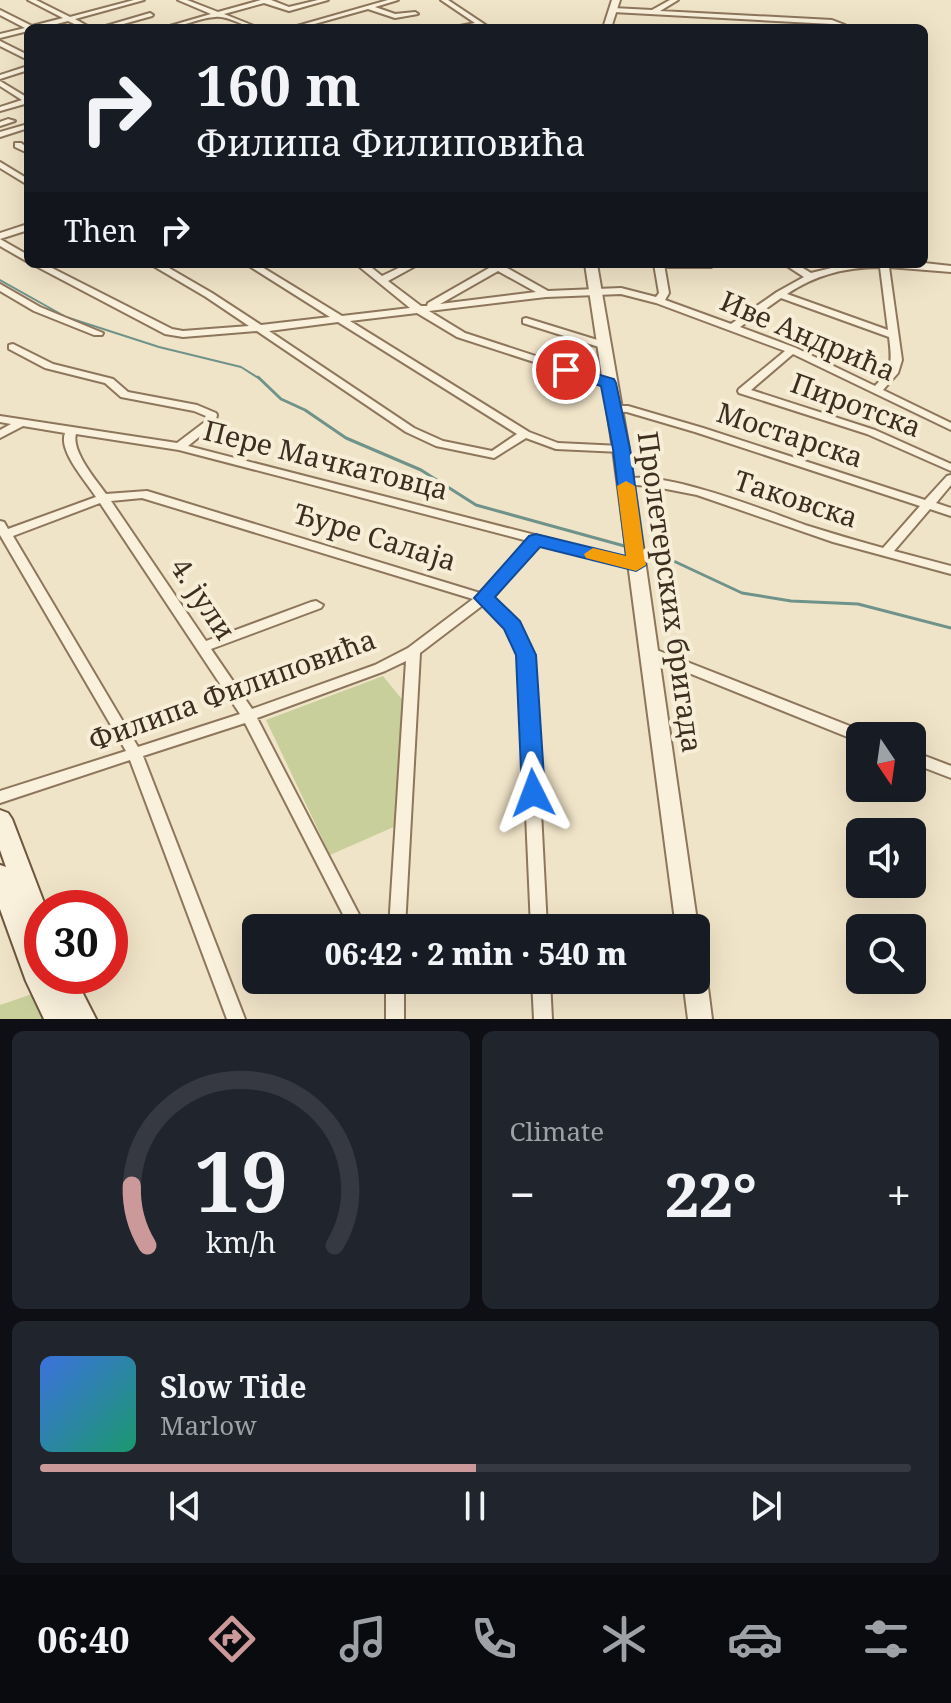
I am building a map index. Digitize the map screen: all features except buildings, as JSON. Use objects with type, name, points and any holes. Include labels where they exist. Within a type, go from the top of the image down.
[{"type":"main road","points":[[0,819],[27,890]]},
{"type":"main road","points":[[0,875],[39,981],[58,1019]]},
{"type":"main road","points":[[70,994],[83,1019]]},
{"type":"street","points":[[31,0],[80,24]]},
{"type":"street","points":[[102,0],[117,6]]},
{"type":"street","points":[[48,24],[141,0]]},
{"type":"street","points":[[181,0],[245,24]]},
{"type":"street","points":[[191,3],[203,0]]},
{"type":"street","points":[[181,24],[266,1],[289,9],[325,0]]},
{"type":"street","points":[[307,24],[395,0]]},
{"type":"street","points":[[444,0],[481,24]]},
{"type":"street","points":[[653,12],[675,0]]},
{"type":"street","points":[[614,5],[663,13],[829,24]]},
{"type":"street","points":[[368,7],[395,16],[415,14]]},
{"type":"street","points":[[0,12],[24,24]]},
{"type":"street","points":[[663,13],[664,24]]},
{"type":"street","points":[[117,24],[150,15]]},
{"type":"street","points":[[711,15],[712,24]]},
{"type":"street","points":[[321,20],[330,24]]},
{"type":"street","points":[[0,36],[24,30]]},
{"type":"street","points":[[0,43],[24,54]]},
{"type":"street","points":[[0,77],[24,69]]},
{"type":"street","points":[[0,83],[24,98]]},
{"type":"street","points":[[0,109],[24,102]]},
{"type":"street","points":[[0,124],[11,121]]},
{"type":"street","points":[[0,135],[24,127]]},
{"type":"street","points":[[18,145],[24,149]]},
{"type":"street","points":[[0,164],[24,180]]},
{"type":"street","points":[[0,223],[11,232]]},
{"type":"street","points":[[0,236],[24,228]]},
{"type":"street","points":[[0,242],[24,257]]},
{"type":"street","points":[[928,267],[951,269]]},
{"type":"street","name":"Иве Андрића","points":[[45,268],[169,332],[183,334],[546,294],[621,291],[659,301],[792,350],[951,427]]},
{"type":"street","points":[[161,268],[427,439],[494,455],[525,434]]},
{"type":"street","points":[[258,268],[525,434],[556,446],[621,449]]},
{"type":"street","points":[[366,268],[471,339],[608,383]]},
{"type":"street","points":[[382,280],[406,268]]},
{"type":"street","points":[[424,308],[490,268]]},
{"type":"street","points":[[500,268],[546,294]]},
{"type":"street","name":"Пролетерских бригада","points":[[592,268],[626,482],[685,914]]},
{"type":"street","points":[[659,301],[664,293],[660,268]]},
{"type":"street","points":[[796,268],[811,277]]},
{"type":"street","points":[[734,327],[811,277],[847,268]]},
{"type":"street","points":[[877,390],[893,373],[897,360],[885,268]]},
{"type":"street","points":[[0,287],[37,309],[98,333]]},
{"type":"street","points":[[781,295],[895,336]]},
{"type":"street","points":[[526,321],[603,345]]},
{"type":"street","points":[[13,347],[49,366],[109,381],[125,395],[197,408],[212,415],[211,422],[179,447]]},
{"type":"street","name":"Пиротска","points":[[792,350],[743,391],[871,432],[951,468]]},
{"type":"street","name":"Мостарска","points":[[613,409],[628,409],[699,430],[951,512]]},
{"type":"street","name":"Пере Мачкатовца","points":[[0,419],[179,447],[536,540],[636,562]]},
{"type":"street","points":[[0,435],[19,424]]},
{"type":"street","name":"4. јули","points":[[71,432],[68,440],[72,452],[249,716],[351,914]]},
{"type":"street","points":[[887,551],[951,478]]},
{"type":"street","name":"Таковска","points":[[626,482],[658,483],[697,492],[820,534],[951,570]]},
{"type":"street","name":"Ђуре Салаја","points":[[3,530],[103,498],[131,493],[155,496],[483,598],[500,610],[513,626],[526,655],[538,914]]},
{"type":"street","points":[[3,530],[135,754],[236,1019]]},
{"type":"street","name":"Филипа Филиповића","points":[[0,797],[349,681],[413,651],[483,598],[536,540]]},
{"type":"street","points":[[204,647],[316,605]]},
{"type":"street","points":[[398,914],[413,651]]},
{"type":"street","points":[[649,652],[846,730]]},
{"type":"street","points":[[926,762],[951,772]]},
{"type":"street","points":[[395,994],[395,1019]]},
{"type":"street","points":[[542,994],[543,1019]]},
{"type":"street","points":[[697,994],[700,1019]]},
{"type":"green space","points":[[383,676],[405,703],[396,826],[330,855],[266,720]]},
{"type":"green space","points":[[32,994],[45,1019],[0,1019],[0,1005]]},
{"type":"waterway","points":[[0,280],[66,317],[159,347],[241,367],[260,379]]},
{"type":"waterway","points":[[258,377],[281,399],[305,410],[346,438],[421,470],[476,505],[628,547]]},
{"type":"waterway","points":[[643,551],[665,557],[742,593],[791,601],[858,604],[951,628]]},
{"type":"slow traffic","points":[[593,554],[636,565],[626,486]]},
{"type":"route","points":[[533,793],[526,655],[513,626],[500,610],[483,598],[536,540],[636,565],[621,449],[608,383],[566,370]]}]
